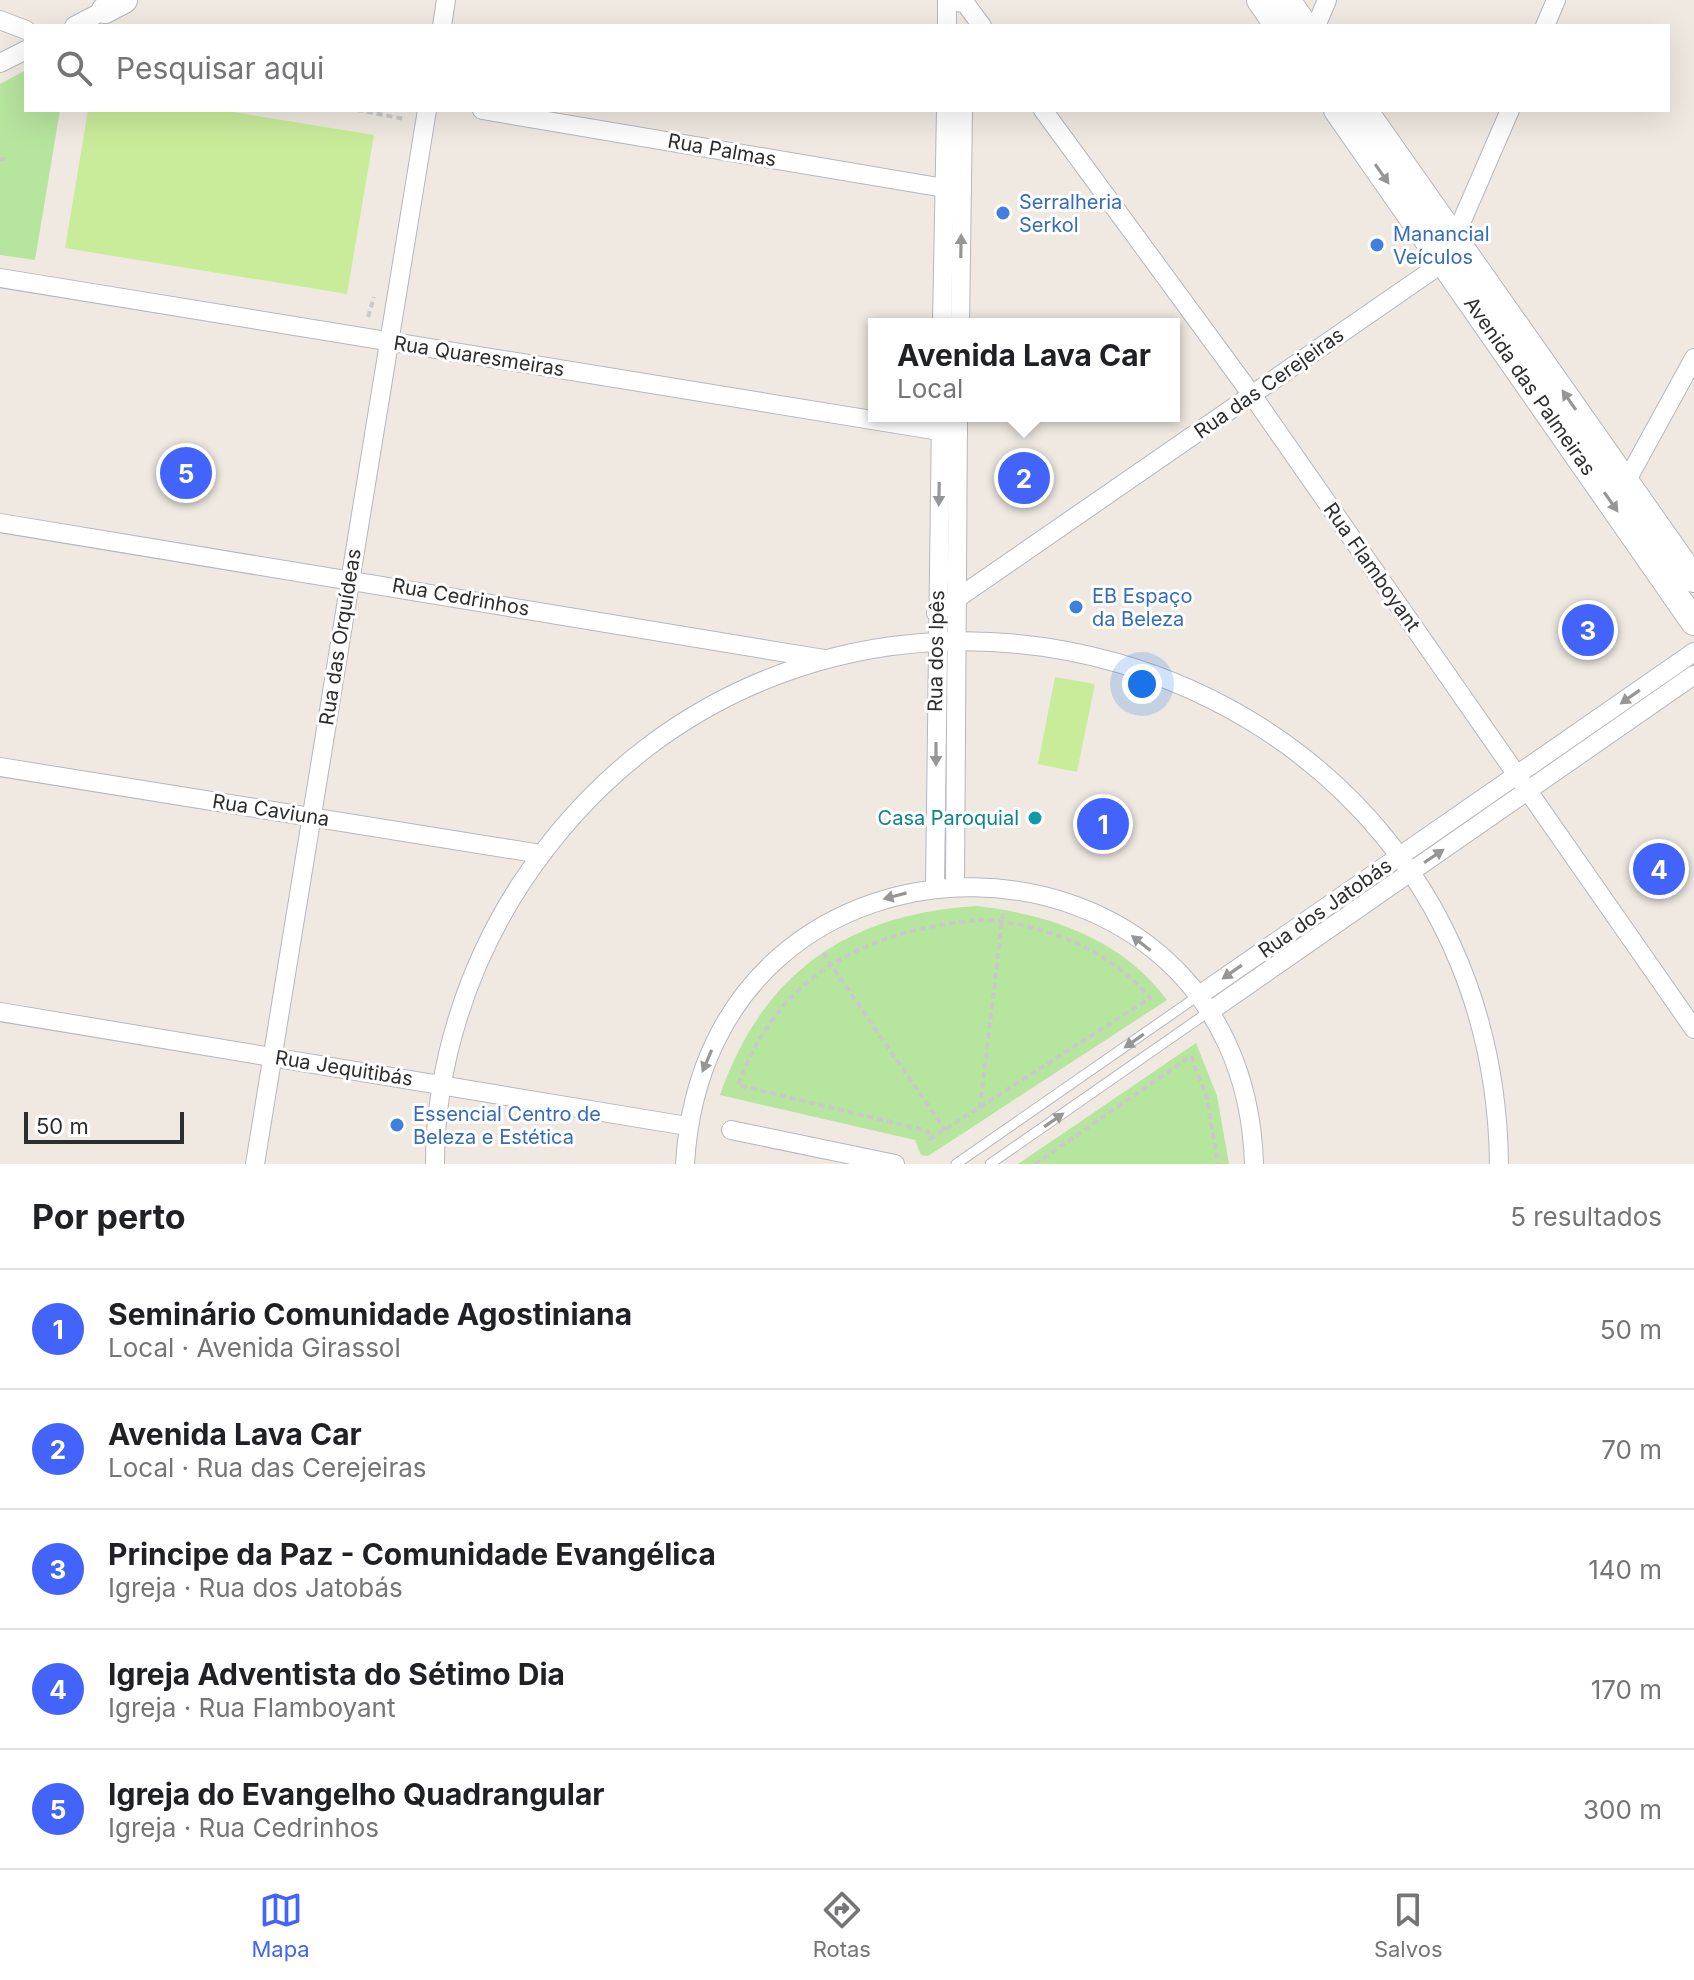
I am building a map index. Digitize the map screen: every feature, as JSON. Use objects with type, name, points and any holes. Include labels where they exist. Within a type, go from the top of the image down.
[{"type":"street","points":[[442,24],[446,0]]},
{"type":"street","points":[[1260,0],[1277,24]]},
{"type":"street","points":[[1287,0],[1304,24]]},
{"type":"street","points":[[1317,24],[1327,0]]},
{"type":"street","points":[[1546,24],[1556,0]]},
{"type":"street","points":[[948,24],[956,1]]},
{"type":"street","points":[[956,1],[964,24]]},
{"type":"street","points":[[956,1],[980,24]]},
{"type":"street","points":[[77,24],[112,3]]},
{"type":"street","points":[[0,20],[24,29]]},
{"type":"street","points":[[0,63],[24,51]]},
{"type":"street","name":"Rua das Orquídeas","points":[[255,1164],[427,112]]},
{"type":"street","name":"Rua Palmas","points":[[494,112],[953,189]]},
{"type":"street","points":[[946,112],[960,318]]},
{"type":"street","points":[[942,318],[963,112]]},
{"type":"street","name":"Rua Flamboyant","points":[[1044,112],[1252,395],[1694,1029]]},
{"type":"street","name":"Avenida das Palmeiras","points":[[1339,112],[1626,482],[1694,579]]},
{"type":"street","name":"Avenida das Palmeiras","points":[[1365,112],[1449,251],[1694,622]]},
{"type":"street","points":[[1449,251],[1509,112]]},
{"type":"street","name":"Rua das Cerejeiras","points":[[936,613],[1252,395],[1449,251]]},
{"type":"street","name":"Rua Quaresmeiras","points":[[0,278],[390,342],[868,412]]},
{"type":"street","points":[[1626,482],[1694,358]]},
{"type":"street","name":"Rua dos Ipês","points":[[935,886],[945,640],[955,601],[949,424]]},
{"type":"street","name":"Rua dos Ipês","points":[[949,424],[936,613],[945,640],[955,886]]},
{"type":"street","name":"Rua Cedrinhos","points":[[0,523],[350,578],[827,659]]},
{"type":"street","points":[[435,1164],[442,1084],[456,1022],[478,963],[506,906],[541,854],[587,800],[651,745],[697,714],[760,682],[827,659],[945,640],[1008,641],[1073,650],[1124,663],[1187,686],[1256,723],[1320,771],[1399,857],[1450,943],[1479,1019],[1495,1099],[1499,1164]]},
{"type":"street","name":"Rua dos Jatobás","points":[[1198,996],[1694,652]]},
{"type":"street","name":"Rua dos Jatobás","points":[[1209,1012],[1694,675]]},
{"type":"street","name":"Rua Caviuna","points":[[0,767],[541,854]]},
{"type":"street","points":[[685,1164],[687,1126],[699,1081],[717,1038],[742,999],[773,964],[809,935],[848,912],[935,886],[955,886],[1006,888],[1051,897],[1093,913],[1133,936],[1198,996],[1209,1012],[1245,1093],[1254,1164]]},
{"type":"street","name":"Rua Jequitibás","points":[[0,1012],[687,1126]]},
{"type":"street","points":[[731,1130],[895,1164]]},
{"type":"lane","name":"Rua dos Jatobás","points":[[956,1164],[1198,996]]},
{"type":"lane","name":"Rua dos Jatobás","points":[[990,1164],[1209,1012]]},
{"type":"path","points":[[369,112],[405,118],[402,133]]},
{"type":"path","points":[[355,315],[371,317],[376,287]]},
{"type":"path","points":[[980,1108],[1006,888]]},
{"type":"path","points":[[1002,921],[1048,933],[1088,949],[1120,970],[1150,998],[930,1139],[928,1131],[738,1085],[755,1043],[767,1026],[801,989],[831,965],[890,935],[919,927],[1002,921]]},
{"type":"path","points":[[809,935],[945,1131]]},
{"type":"path","points":[[1035,1164],[1191,1056],[1207,1099],[1218,1164]]},
{"type":"green space","points":[[24,71],[24,112],[60,112],[35,260],[0,255],[0,84]]},
{"type":"green space","points":[[88,112],[233,112],[374,135],[347,294],[65,248]]},
{"type":"green space","points":[[1055,677],[1095,684],[1077,772],[1038,764]]},
{"type":"green space","points":[[976,906],[1030,915],[1082,933],[1128,961],[1167,1000],[928,1156],[921,1155],[915,1140],[720,1095],[738,1052],[760,1015],[786,983],[816,957],[850,937],[888,922],[930,911]]},
{"type":"green space","points":[[1196,1043],[1217,1096],[1229,1164],[1018,1164]]},
{"type":"place","name":"Serralheria Serkol","points":[[1003,213]]},
{"type":"place","name":"Manancial Veículos","points":[[1377,245]]},
{"type":"place","name":"Igreja do Evangelho Quadrangular","points":[[186,473]]},
{"type":"place","name":"Avenida Lava Car","points":[[1024,478]]},
{"type":"place","name":"EB Espaço da Beleza","points":[[1076,607]]},
{"type":"place","name":"Principe da Paz - Comunidade Evangélica","points":[[1588,630]]},
{"type":"place","name":"Casa Paroquial","points":[[1035,818]]},
{"type":"place","name":"Seminário Comunidade Agostiniana","points":[[1103,824]]},
{"type":"place","name":"Igreja Adventista do Sétimo Dia","points":[[1659,869]]},
{"type":"place","name":"Essencial Centro de Beleza e Estética","points":[[397,1125]]}]
